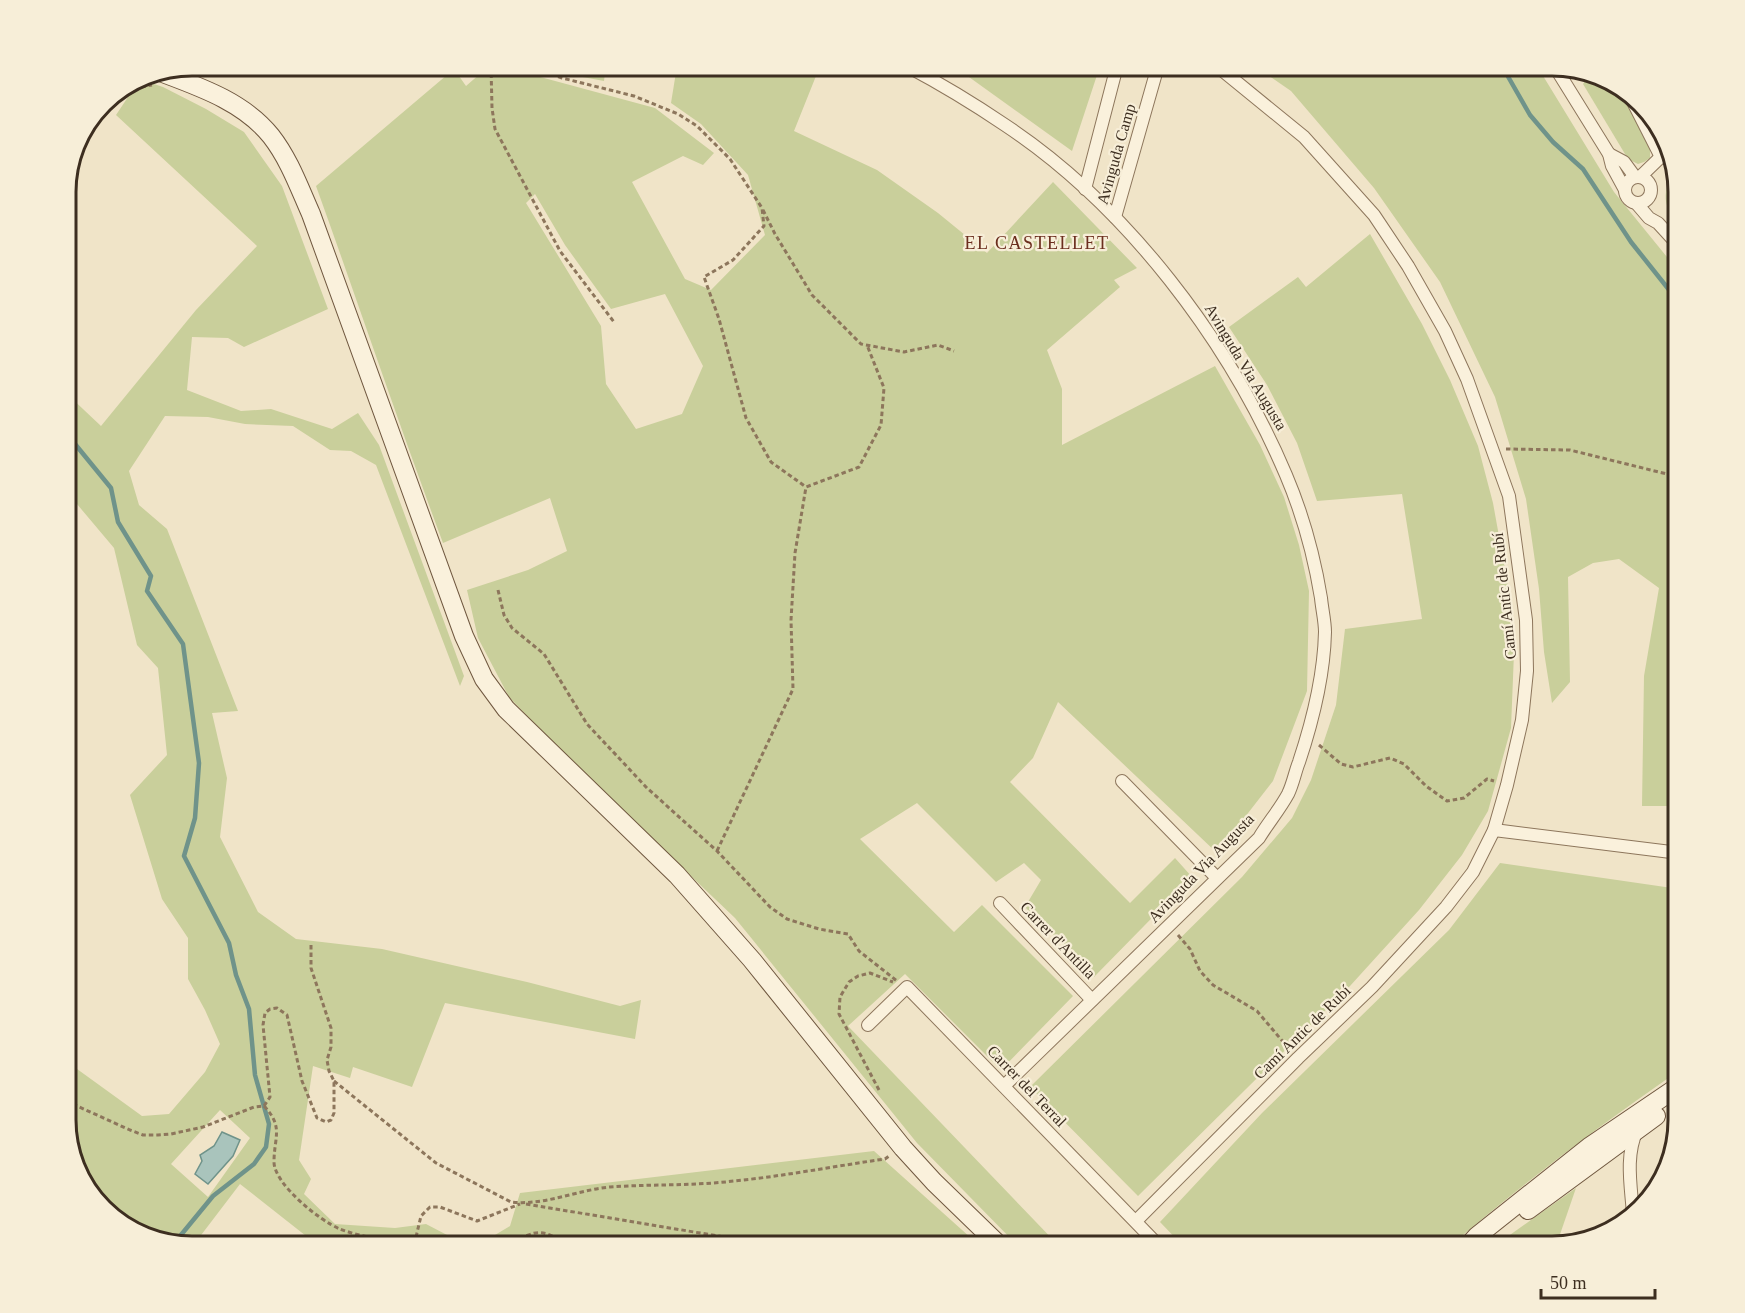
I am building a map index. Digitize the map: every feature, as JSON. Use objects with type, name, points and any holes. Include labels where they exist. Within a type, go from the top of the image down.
[{"type":"main road","points":[[175,78],[240,108],[270,135],[285,159],[311,214],[464,636],[484,679],[499,701],[695,894],[752,960],[903,1148],[934,1182],[990,1236]]},
{"type":"main road","points":[[1477,1236],[1566,1165],[1668,1093]]},
{"type":"main road","points":[[1490,1236],[1608,1152],[1668,1106]]},
{"type":"street","name":"Avinguda Via Augusta","points":[[926,76],[1007,126],[1085,189],[1115,217],[1165,275],[1214,340],[1272,442],[1298,503],[1315,561],[1325,629],[1320,685],[1308,736],[1288,793],[1259,838],[1004,1086]]},
{"type":"street","name":"Avinguda Camp","points":[[1085,189],[1114,76]]},
{"type":"street","name":"Avinguda Camp","points":[[1115,217],[1155,76]]},
{"type":"street","name":"Camí Antic de Rubí","points":[[1136,1221],[1372,987],[1446,907],[1473,872],[1494,830],[1507,785],[1522,720],[1527,671],[1526,620],[1509,496],[1467,379],[1445,331],[1408,266],[1374,215],[1304,138],[1229,76]]},
{"type":"street","points":[[1561,77],[1609,154],[1612,166],[1630,201],[1637,204],[1648,218],[1658,223],[1668,234]]},
{"type":"street","points":[[1609,154],[1624,162],[1644,183],[1658,223]]},
{"type":"street","points":[[1625,190],[1628,182],[1644,183],[1656,173],[1663,158]]},
{"type":"street","points":[[1637,204],[1646,202],[1644,183]]},
{"type":"street","points":[[1122,781],[1217,878]]},
{"type":"street","points":[[1494,830],[1668,853]]},
{"type":"street","name":"Carrer d'Antilla","points":[[1000,903],[1092,999]]},
{"type":"street","name":"Carrer del Terral","points":[[868,1025],[908,987],[1150,1236]]},
{"type":"street","points":[[1632,1205],[1629,1162],[1637,1130]]},
{"type":"street","points":[[1566,1165],[1593,1153],[1608,1152],[1629,1162]]},
{"type":"path","points":[[491,77],[495,129],[560,251],[614,322]]},
{"type":"path","points":[[559,77],[634,96],[678,114],[697,126],[730,159],[762,208],[812,295],[861,344],[904,352],[938,345],[954,351]]},
{"type":"path","points":[[762,208],[764,226],[733,260],[704,277],[719,319],[746,418],[771,462],[806,487]]},
{"type":"path","points":[[806,487],[859,467],[881,425],[884,388],[867,345]]},
{"type":"path","points":[[1493,449],[1570,450],[1668,474]]},
{"type":"path","points":[[717,851],[793,689],[791,620],[795,553],[806,487]]},
{"type":"path","points":[[498,590],[504,615],[512,628],[544,654],[587,724],[646,788],[717,851],[770,907],[788,920],[848,934]]},
{"type":"path","points":[[1308,736],[1341,764],[1353,766],[1390,758],[1404,764],[1426,786],[1447,801],[1464,798],[1487,779],[1507,785]]},
{"type":"path","points":[[1168,926],[1190,949],[1200,971],[1213,986],[1257,1011],[1298,1058]]},
{"type":"path","points":[[311,942],[311,968],[331,1028],[331,1047],[327,1059],[334,1081],[436,1162],[511,1202],[717,1236]]},
{"type":"path","points":[[77,1106],[130,1130],[158,1135],[203,1127],[254,1107],[263,1106],[270,1097],[263,1025],[265,1013],[277,1008],[287,1015],[302,1081],[317,1118],[326,1122],[332,1120],[334,1113],[334,1081]]},
{"type":"path","points":[[263,1106],[276,1122],[278,1130],[274,1163],[276,1173],[285,1187],[326,1221],[361,1236]]},
{"type":"path","points":[[416,1236],[421,1216],[430,1207],[440,1207],[477,1221],[522,1204],[609,1187],[745,1180],[885,1159],[903,1148]]},
{"type":"path","points":[[530,1236],[538,1232],[554,1236]]},
{"type":"green space","points":[[968,76],[1097,76],[1072,151]]},
{"type":"green space","points":[[1270,76],[1543,76],[1614,192],[1668,258],[1668,806],[1642,806],[1644,676],[1659,588],[1619,559],[1593,563],[1568,577],[1570,682],[1552,703],[1526,499],[1495,397],[1440,282],[1374,188],[1291,91]]},
{"type":"green space","points":[[445,77],[460,77],[466,86],[477,77],[539,77],[655,108],[714,153],[703,165],[683,156],[632,182],[685,279],[711,290],[765,235],[748,175],[701,124],[671,103],[675,77],[816,77],[794,131],[877,170],[938,213],[987,253],[1053,182],[1137,268],[1114,280],[1120,287],[1047,350],[1062,389],[1062,445],[1215,366],[1260,445],[1284,497],[1299,545],[1309,591],[1307,691],[1273,781],[1217,853],[1058,702],[1033,758],[1010,782],[1130,903],[1175,858],[1192,877],[1094,977],[1025,907],[1041,880],[1024,863],[996,882],[917,803],[860,839],[954,932],[982,905],[1073,996],[1001,1070],[905,974],[848,1026],[1049,1236],[1008,1236],[917,1143],[735,918],[573,764],[509,697],[478,638],[467,590],[528,570],[567,551],[550,498],[443,543],[316,186]],"holes":[[[535,194],[565,245],[611,309],[665,294],[703,366],[682,414],[636,429],[606,384],[601,326],[526,203]]]},
{"type":"green space","points":[[581,77],[605,77],[604,81]]},
{"type":"green space","points":[[1585,81],[1597,85],[1630,106],[1650,143],[1650,158],[1638,164],[1628,159],[1583,84]]},
{"type":"green space","points":[[153,84],[163,87],[244,132],[282,186],[328,309],[244,347],[228,338],[192,337],[187,390],[241,411],[271,409],[332,429],[358,413],[379,445],[464,676],[460,686],[376,465],[351,451],[330,450],[293,426],[245,424],[208,417],[165,416],[129,471],[139,505],[167,529],[238,711],[212,713],[227,778],[220,837],[258,912],[296,939],[382,949],[620,1006],[641,1000],[635,1039],[445,1003],[412,1087],[353,1067],[350,1078],[313,1066],[299,1160],[311,1179],[304,1194],[335,1224],[395,1228],[426,1224],[449,1236],[306,1236],[240,1184],[200,1236],[177,1236],[141,1225],[110,1203],[88,1172],[80,1151],[77,1128],[77,1069],[142,1116],[169,1114],[205,1072],[220,1044],[188,979],[188,938],[162,899],[130,795],[167,755],[158,668],[137,645],[114,548],[77,504],[77,403],[101,426],[196,310],[257,246],[116,115],[129,95],[134,92]],"holes":[[[220,1110],[250,1138],[208,1197],[171,1164]]]},
{"type":"green space","points":[[1668,184],[1668,208],[1666,199]]},
{"type":"green space","points":[[1370,234],[1422,324],[1450,380],[1478,446],[1493,503],[1508,586],[1514,653],[1511,728],[1488,811],[1462,855],[1419,910],[1350,986],[1138,1196],[1030,1087],[1242,877],[1292,818],[1311,780],[1336,705],[1345,629],[1422,619],[1402,494],[1317,501],[1297,443],[1267,385],[1229,327],[1298,277],[1306,287]]},
{"type":"green space","points":[[1500,863],[1668,887],[1668,1078],[1531,1179],[1462,1236],[1173,1236],[1160,1222],[1262,1113],[1449,930]]},
{"type":"green space","points":[[874,1151],[969,1236],[493,1236],[510,1226],[520,1193]]},
{"type":"green space","points":[[1576,1188],[1559,1236],[1508,1236]]},
{"type":"water","points":[[222,1132],[240,1140],[233,1156],[208,1184],[195,1174],[202,1161],[200,1155],[214,1146]]},
{"type":"waterway","points":[[1508,76],[1530,115],[1553,142],[1583,169],[1631,242],[1668,288]]},
{"type":"waterway","points":[[77,446],[111,488],[118,522],[151,576],[147,591],[183,644],[199,763],[195,818],[184,856],[229,943],[236,975],[249,1009],[255,1075],[269,1124],[266,1147],[254,1164],[213,1196],[180,1236]]},
{"type":"district","name":"EL CASTELLET","points":[[1037,243]]}]
